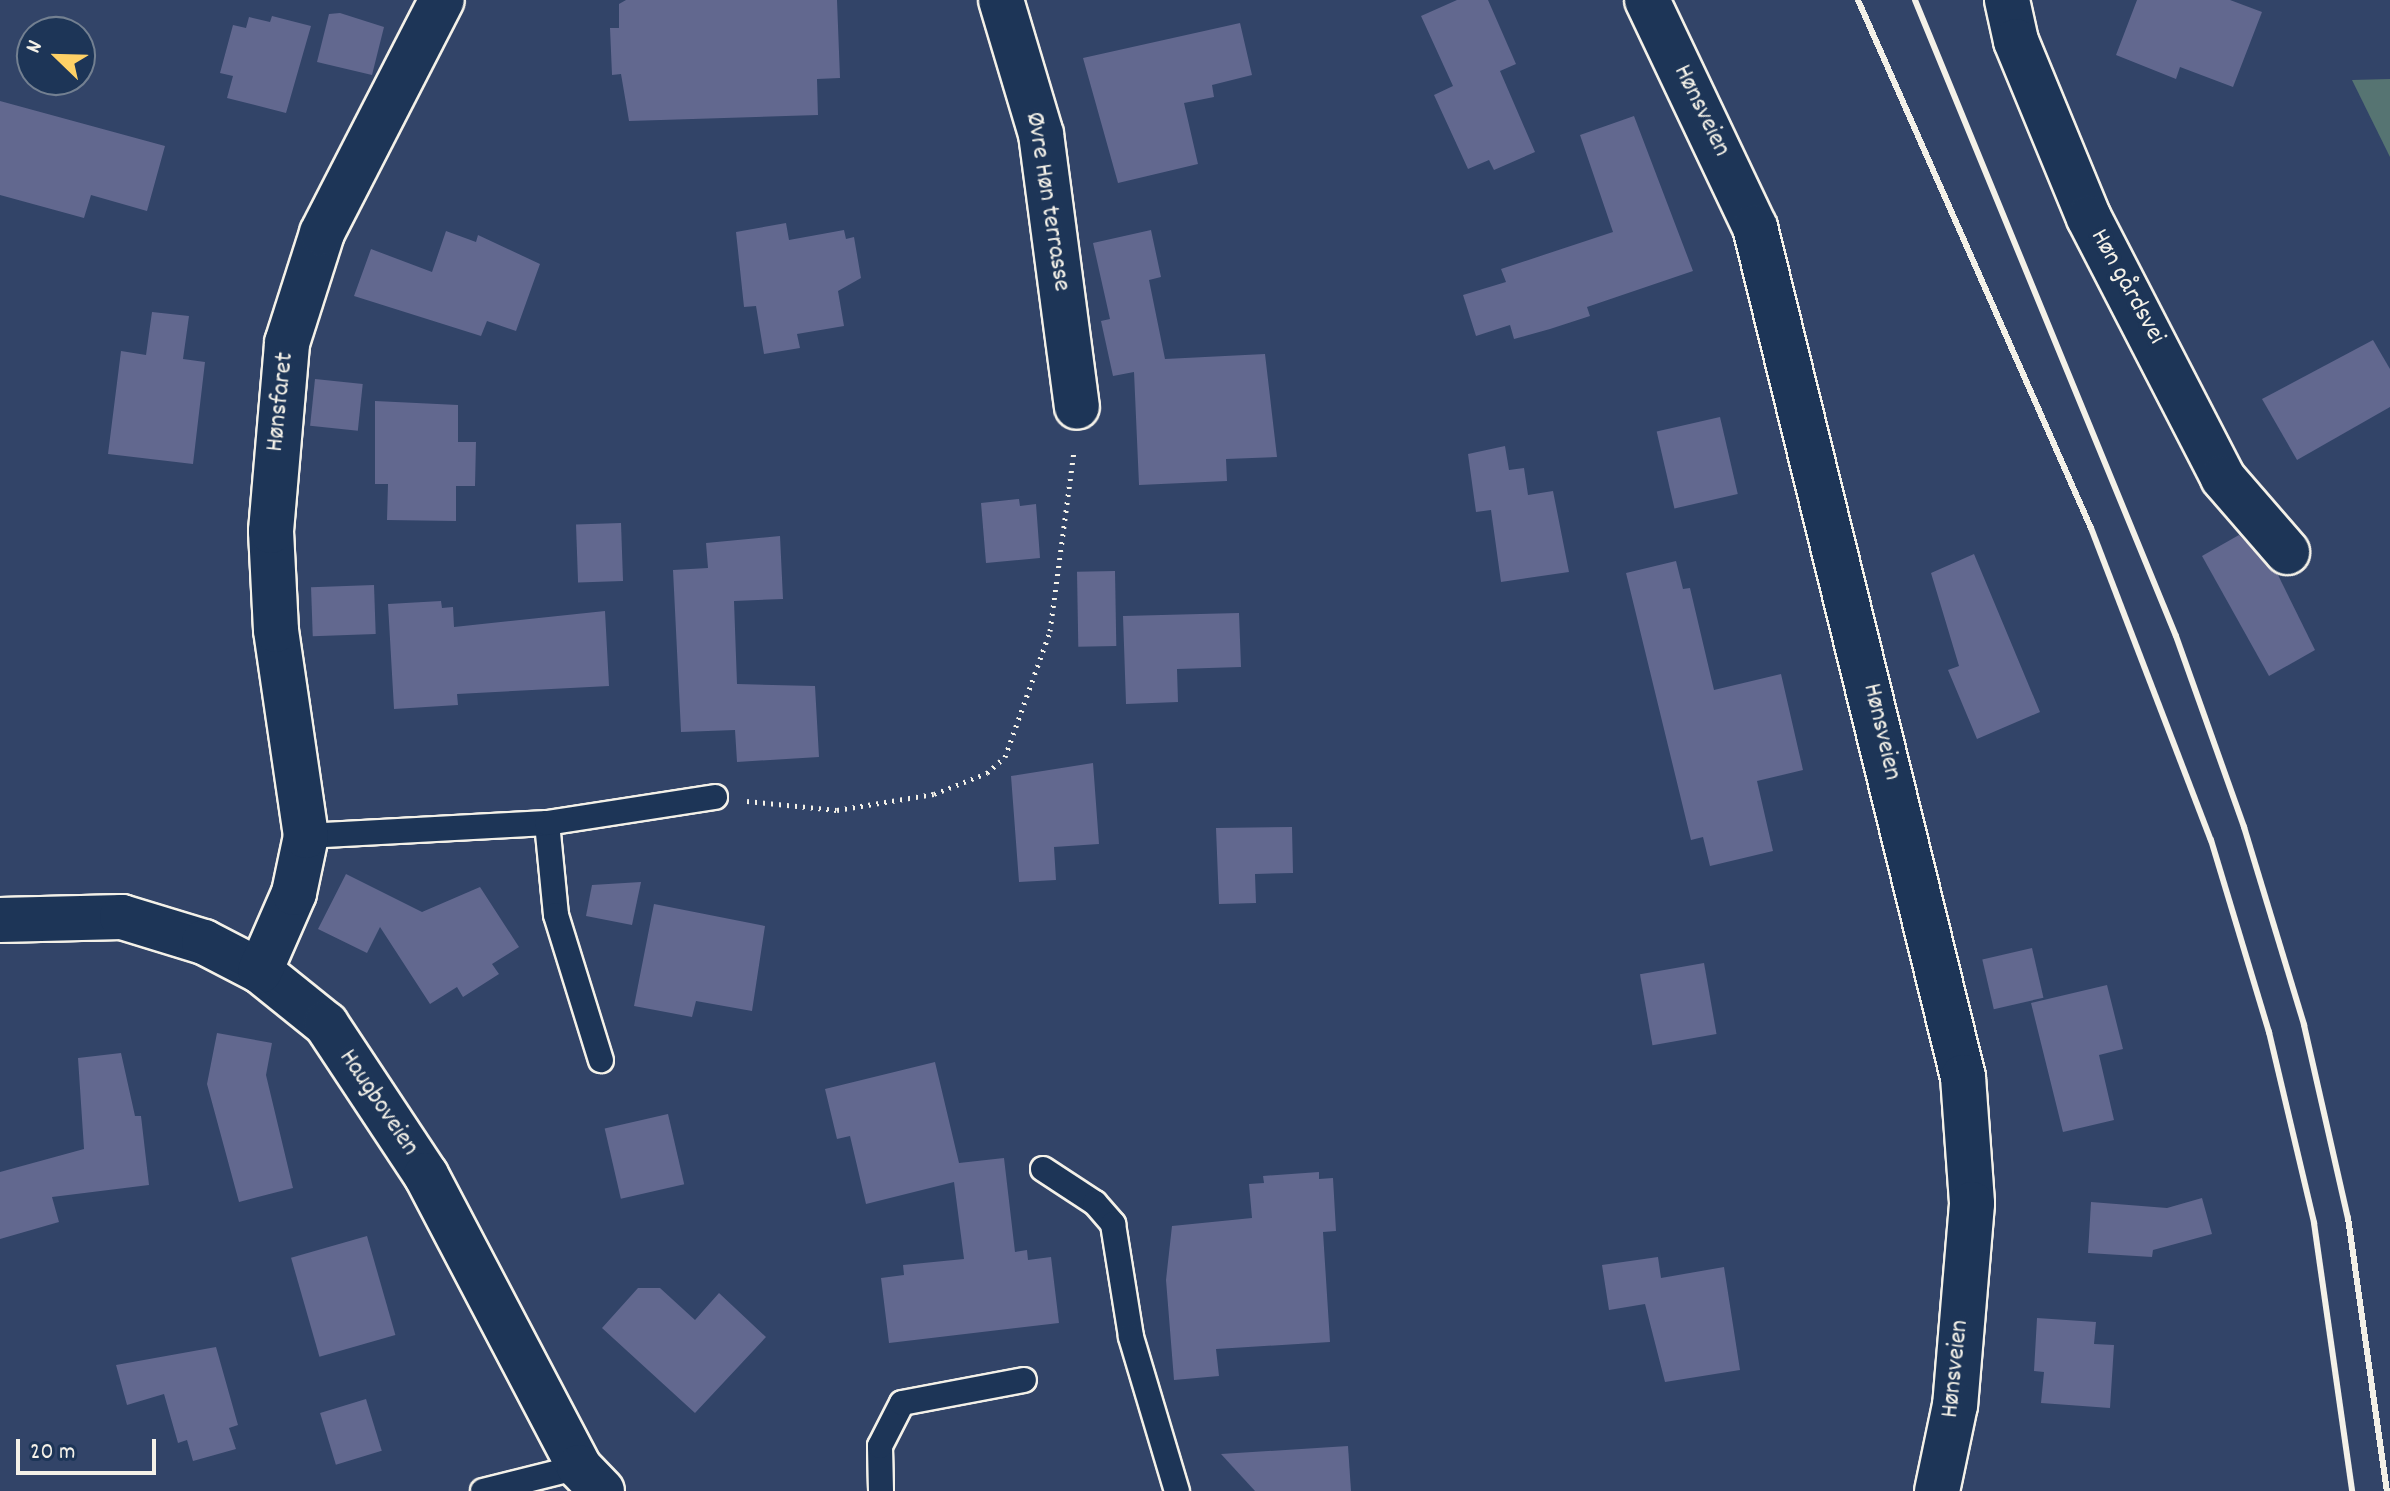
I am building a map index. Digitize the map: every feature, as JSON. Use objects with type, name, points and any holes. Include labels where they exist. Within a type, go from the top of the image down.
[{"type":"street","name":"Hønsfaret","points":[[260,971],[294,893],[306,836],[276,630],[271,531],[287,343],[322,233],[442,0]]},
{"type":"street","name":"Øvre Høn terrasse","points":[[1001,0],[1041,134],[1077,407]]},
{"type":"street","name":"Hønsveien","points":[[1647,0],[1755,227],[1963,1077],[1972,1204],[1955,1405],[1937,1491]]},
{"type":"street","name":"Høn gårdsvei","points":[[2007,0],[2016,41],[2089,218],[2223,478],[2287,552]]},
{"type":"street","name":"Haugboveien","points":[[0,920],[122,917],[204,942],[260,971],[326,1024],[426,1175],[590,1479]]},
{"type":"lane","points":[[306,836],[547,823],[715,797]]},
{"type":"lane","points":[[547,823],[556,915],[601,1060]]},
{"type":"lane","points":[[1043,1169],[1095,1203],[1113,1224],[1131,1337],[1177,1491]]},
{"type":"lane","points":[[881,1491],[880,1446],[902,1403],[1024,1380]]},
{"type":"lane","points":[[483,1491],[590,1479]]},
{"type":"path","points":[[715,797],[837,810],[934,794],[987,773],[1005,757],[1050,631],[1066,546],[1077,407]]},
{"type":"green space","points":[[2390,79],[2390,157],[2352,80]]},
{"type":"building","points":[[626,0],[837,0],[840,78],[817,79],[818,115],[629,121],[621,74],[612,75],[610,28],[619,28],[619,4]]},
{"type":"building","points":[[1457,0],[1488,0],[1516,64],[1500,71],[1535,152],[1494,170],[1489,160],[1468,169],[1434,95],[1453,86],[1421,16]]},
{"type":"building","points":[[2137,0],[2230,0],[2262,12],[2233,87],[2180,67],[2176,79],[2116,55]]},
{"type":"building","points":[[340,13],[384,27],[372,75],[317,62],[329,14]]},
{"type":"building","points":[[272,16],[311,26],[286,113],[227,98],[233,76],[220,73],[233,25],[246,28],[249,17],[270,22]]},
{"type":"building","points":[[1240,23],[1252,75],[1212,85],[1214,97],[1184,103],[1198,164],[1118,183],[1083,58]]},
{"type":"building","points":[[0,101],[165,146],[147,211],[91,195],[84,218],[0,195]]},
{"type":"building","points":[[1634,116],[1693,271],[1587,307],[1590,316],[1550,329],[1514,339],[1510,325],[1476,336],[1463,295],[1506,282],[1501,269],[1613,232],[1580,135]]},
{"type":"building","points":[[786,223],[789,240],[844,230],[846,239],[854,237],[861,278],[838,291],[844,326],[797,334],[800,348],[764,354],[756,306],[744,307],[736,232]]},
{"type":"building","points":[[1151,230],[1161,277],[1149,280],[1165,359],[1265,354],[1277,457],[1226,459],[1227,481],[1139,485],[1134,372],[1113,376],[1101,321],[1110,319],[1093,243]]},
{"type":"building","points":[[446,231],[476,242],[478,235],[540,264],[516,331],[487,321],[481,336],[354,296],[371,249],[432,272]]},
{"type":"building","points":[[152,312],[189,316],[183,359],[205,362],[193,464],[108,454],[121,351],[146,355]]},
{"type":"building","points":[[2373,340],[2390,369],[2390,407],[2297,460],[2262,399]]},
{"type":"building","points":[[315,379],[363,384],[358,431],[310,426]]},
{"type":"building","points":[[375,401],[458,405],[458,442],[476,442],[475,486],[456,486],[456,521],[387,520],[388,484],[375,484]]},
{"type":"building","points":[[1720,417],[1738,494],[1674,509],[1657,432]]},
{"type":"building","points":[[1505,446],[1509,470],[1524,468],[1528,495],[1553,491],[1569,572],[1501,582],[1491,510],[1476,512],[1468,454]]},
{"type":"building","points":[[1019,499],[1020,506],[1036,504],[1040,558],[986,563],[981,503]]},
{"type":"building","points":[[621,523],[623,581],[578,583],[576,525]]},
{"type":"building","points":[[2239,535],[2278,575],[2315,650],[2269,676],[2202,556]]},
{"type":"building","points":[[780,536],[783,599],[734,601],[737,684],[815,686],[819,757],[737,762],[735,730],[681,732],[673,570],[708,568],[706,543]]},
{"type":"building","points":[[1974,554],[2040,712],[1977,739],[1948,670],[1959,666],[1931,573]]},
{"type":"building","points":[[1676,561],[1683,589],[1690,588],[1714,690],[1781,674],[1803,770],[1757,781],[1773,851],[1710,866],[1703,837],[1691,840],[1626,573]]},
{"type":"building","points":[[1115,571],[1116,646],[1078,647],[1077,572]]},
{"type":"building","points":[[374,585],[376,634],[313,636],[311,587]]},
{"type":"building","points":[[441,601],[442,608],[453,607],[454,627],[605,611],[609,686],[457,694],[458,705],[394,709],[388,604]]},
{"type":"building","points":[[1239,613],[1241,667],[1177,669],[1178,702],[1126,704],[1123,616]]},
{"type":"building","points":[[1093,763],[1099,844],[1054,847],[1056,880],[1019,882],[1011,776]]},
{"type":"building","points":[[1292,827],[1293,873],[1255,874],[1256,903],[1219,904],[1216,828]]},
{"type":"building","points":[[346,874],[422,912],[480,887],[519,947],[492,964],[499,974],[463,997],[457,987],[430,1004],[380,927],[367,953],[318,929]]},
{"type":"building","points":[[641,882],[632,925],[586,916],[592,885]]},
{"type":"building","points":[[654,904],[765,926],[752,1011],[696,1001],[692,1017],[634,1006]]},
{"type":"building","points":[[2032,948],[2043,998],[1994,1009],[1982,959]]},
{"type":"building","points":[[1704,963],[1717,1034],[1652,1045],[1640,974]]},
{"type":"building","points":[[2107,985],[2123,1049],[2099,1055],[2114,1120],[2063,1132],[2031,1003]]},
{"type":"building","points":[[217,1033],[272,1043],[266,1075],[293,1188],[239,1202],[207,1084]]},
{"type":"building","points":[[121,1053],[135,1116],[141,1116],[149,1185],[52,1197],[59,1222],[0,1239],[0,1172],[84,1149],[78,1058]]},
{"type":"building","points":[[935,1062],[959,1163],[1004,1158],[1015,1252],[1027,1250],[1028,1260],[1051,1257],[1059,1323],[889,1343],[881,1278],[904,1275],[903,1265],[964,1259],[954,1182],[866,1204],[850,1136],[837,1139],[825,1089]]},
{"type":"building","points":[[668,1114],[684,1184],[621,1199],[605,1129]]},
{"type":"building","points":[[1319,1172],[1319,1179],[1333,1178],[1336,1231],[1323,1232],[1330,1342],[1216,1349],[1219,1376],[1174,1380],[1166,1280],[1172,1226],[1252,1218],[1249,1184],[1264,1183],[1263,1176]]},
{"type":"building","points":[[2202,1198],[2212,1234],[2153,1250],[2152,1257],[2088,1253],[2091,1202],[2167,1208]]},
{"type":"building","points":[[367,1236],[395,1335],[319,1357],[291,1258]]},
{"type":"building","points":[[1658,1257],[1661,1278],[1724,1267],[1740,1370],[1665,1382],[1645,1304],[1609,1310],[1602,1265]]},
{"type":"building","points":[[638,1288],[660,1288],[695,1320],[719,1293],[766,1337],[695,1413],[602,1328]]},
{"type":"building","points":[[2037,1318],[2096,1322],[2094,1344],[2114,1345],[2110,1408],[2041,1403],[2044,1372],[2034,1371]]},
{"type":"building","points":[[216,1347],[238,1425],[229,1428],[236,1449],[193,1461],[187,1440],[178,1443],[164,1394],[127,1405],[116,1365]]},
{"type":"building","points":[[366,1399],[382,1451],[336,1465],[320,1413]]},
{"type":"building","points":[[1348,1446],[1351,1491],[1255,1491],[1221,1454]]},
{"type":"railway","points":[[1858,0],[2091,528],[2211,840],[2269,1032],[2314,1223],[2352,1491]]},
{"type":"railway","points":[[1915,0],[2176,636],[2244,827],[2304,1025],[2348,1218],[2387,1491]]}]
